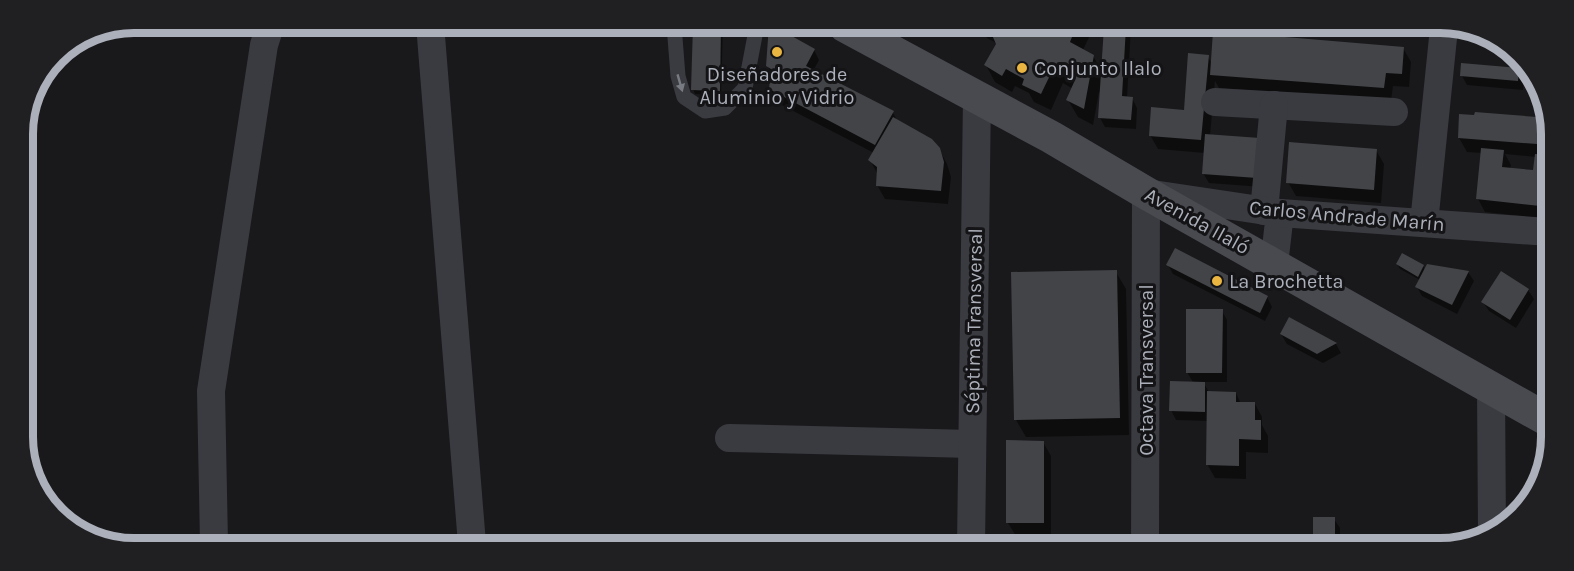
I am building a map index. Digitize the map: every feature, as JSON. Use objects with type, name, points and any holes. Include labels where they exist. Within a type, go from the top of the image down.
[{"type":"main road","name":"Avenida Ilaló","points":[[858,33],[977,96],[1541,416]]},
{"type":"street","points":[[214,538],[211,392],[264,45],[268,33]]},
{"type":"street","points":[[431,33],[472,538]]},
{"type":"street","points":[[1424,223],[1443,33]]},
{"type":"street","name":"Séptima Transversal","points":[[971,538],[977,96]]},
{"type":"street","points":[[1215,102],[1394,112]]},
{"type":"street","points":[[1274,105],[1272,212],[1274,265]]},
{"type":"street","name":"Carlos Andrade Marín","points":[[1146,193],[1272,212],[1541,231]]},
{"type":"street","name":"Octava Transversal","points":[[1145,538],[1146,193]]},
{"type":"street","points":[[1491,387],[1492,523]]},
{"type":"street","points":[[729,438],[972,444]]},
{"type":"lane","points":[[675,33],[678,76],[684,98],[705,111],[725,108],[745,88],[755,33]]},
{"type":"building","points":[[693,33],[721,33],[720,91],[691,90]]},
{"type":"building","points":[[768,33],[786,33],[815,49],[806,66],[894,111],[875,145],[769,89],[771,69],[766,66]]},
{"type":"building","name":"Conjunto Ilalo","points":[[991,33],[1074,33],[1070,42],[1094,55],[1084,109],[1066,100],[1075,80],[1054,67],[1041,94],[1022,85],[1024,79],[1006,69],[1002,76],[984,65],[996,44]]},
{"type":"building","points":[[1104,33],[1126,33],[1122,96],[1133,97],[1131,120],[1098,118]]},
{"type":"building","points":[[1213,33],[1404,47],[1402,74],[1386,73],[1384,88],[1210,75]]},
{"type":"building","points":[[1188,53],[1209,55],[1201,140],[1149,136],[1151,107],[1184,110]]},
{"type":"building","points":[[1461,63],[1517,68],[1519,71],[1518,81],[1460,76]]},
{"type":"building","points":[[1475,112],[1539,117],[1541,144],[1458,138],[1459,114],[1474,115]]},
{"type":"building","points":[[893,117],[932,139],[940,148],[944,162],[941,191],[876,186],[877,167],[868,160]]},
{"type":"building","points":[[1205,134],[1260,138],[1257,178],[1202,174]]},
{"type":"building","points":[[1289,142],[1377,149],[1374,190],[1286,183]]},
{"type":"building","points":[[1481,148],[1504,150],[1502,167],[1533,170],[1535,154],[1541,154],[1541,206],[1476,199]]},
{"type":"building","name":"La Brochetta","points":[[1175,248],[1268,296],[1260,313],[1166,265]]},
{"type":"building","points":[[1402,253],[1424,265],[1418,277],[1396,264]]},
{"type":"building","points":[[1427,264],[1469,271],[1452,305],[1415,287]]},
{"type":"building","points":[[1117,270],[1120,418],[1014,420],[1011,272]]},
{"type":"building","points":[[1501,271],[1529,289],[1510,320],[1481,302]]},
{"type":"building","points":[[1186,309],[1223,309],[1222,373],[1186,373]]},
{"type":"building","points":[[1289,317],[1337,343],[1317,354],[1280,334]]},
{"type":"building","points":[[1170,381],[1205,382],[1205,412],[1169,411]]},
{"type":"building","points":[[1207,391],[1236,392],[1236,402],[1255,402],[1255,420],[1261,420],[1261,440],[1239,439],[1239,466],[1206,465]]},
{"type":"building","points":[[1006,440],[1044,441],[1044,523],[1006,523]]},
{"type":"building","points":[[1313,517],[1335,517],[1335,538],[1313,538]]},
{"type":"place","name":"Diseñadores de Aluminio y Vidrio","points":[[777,52]]},
{"type":"place","name":"Conjunto Ilalo","points":[[1022,68]]},
{"type":"place","name":"La Brochetta","points":[[1217,281]]}]
